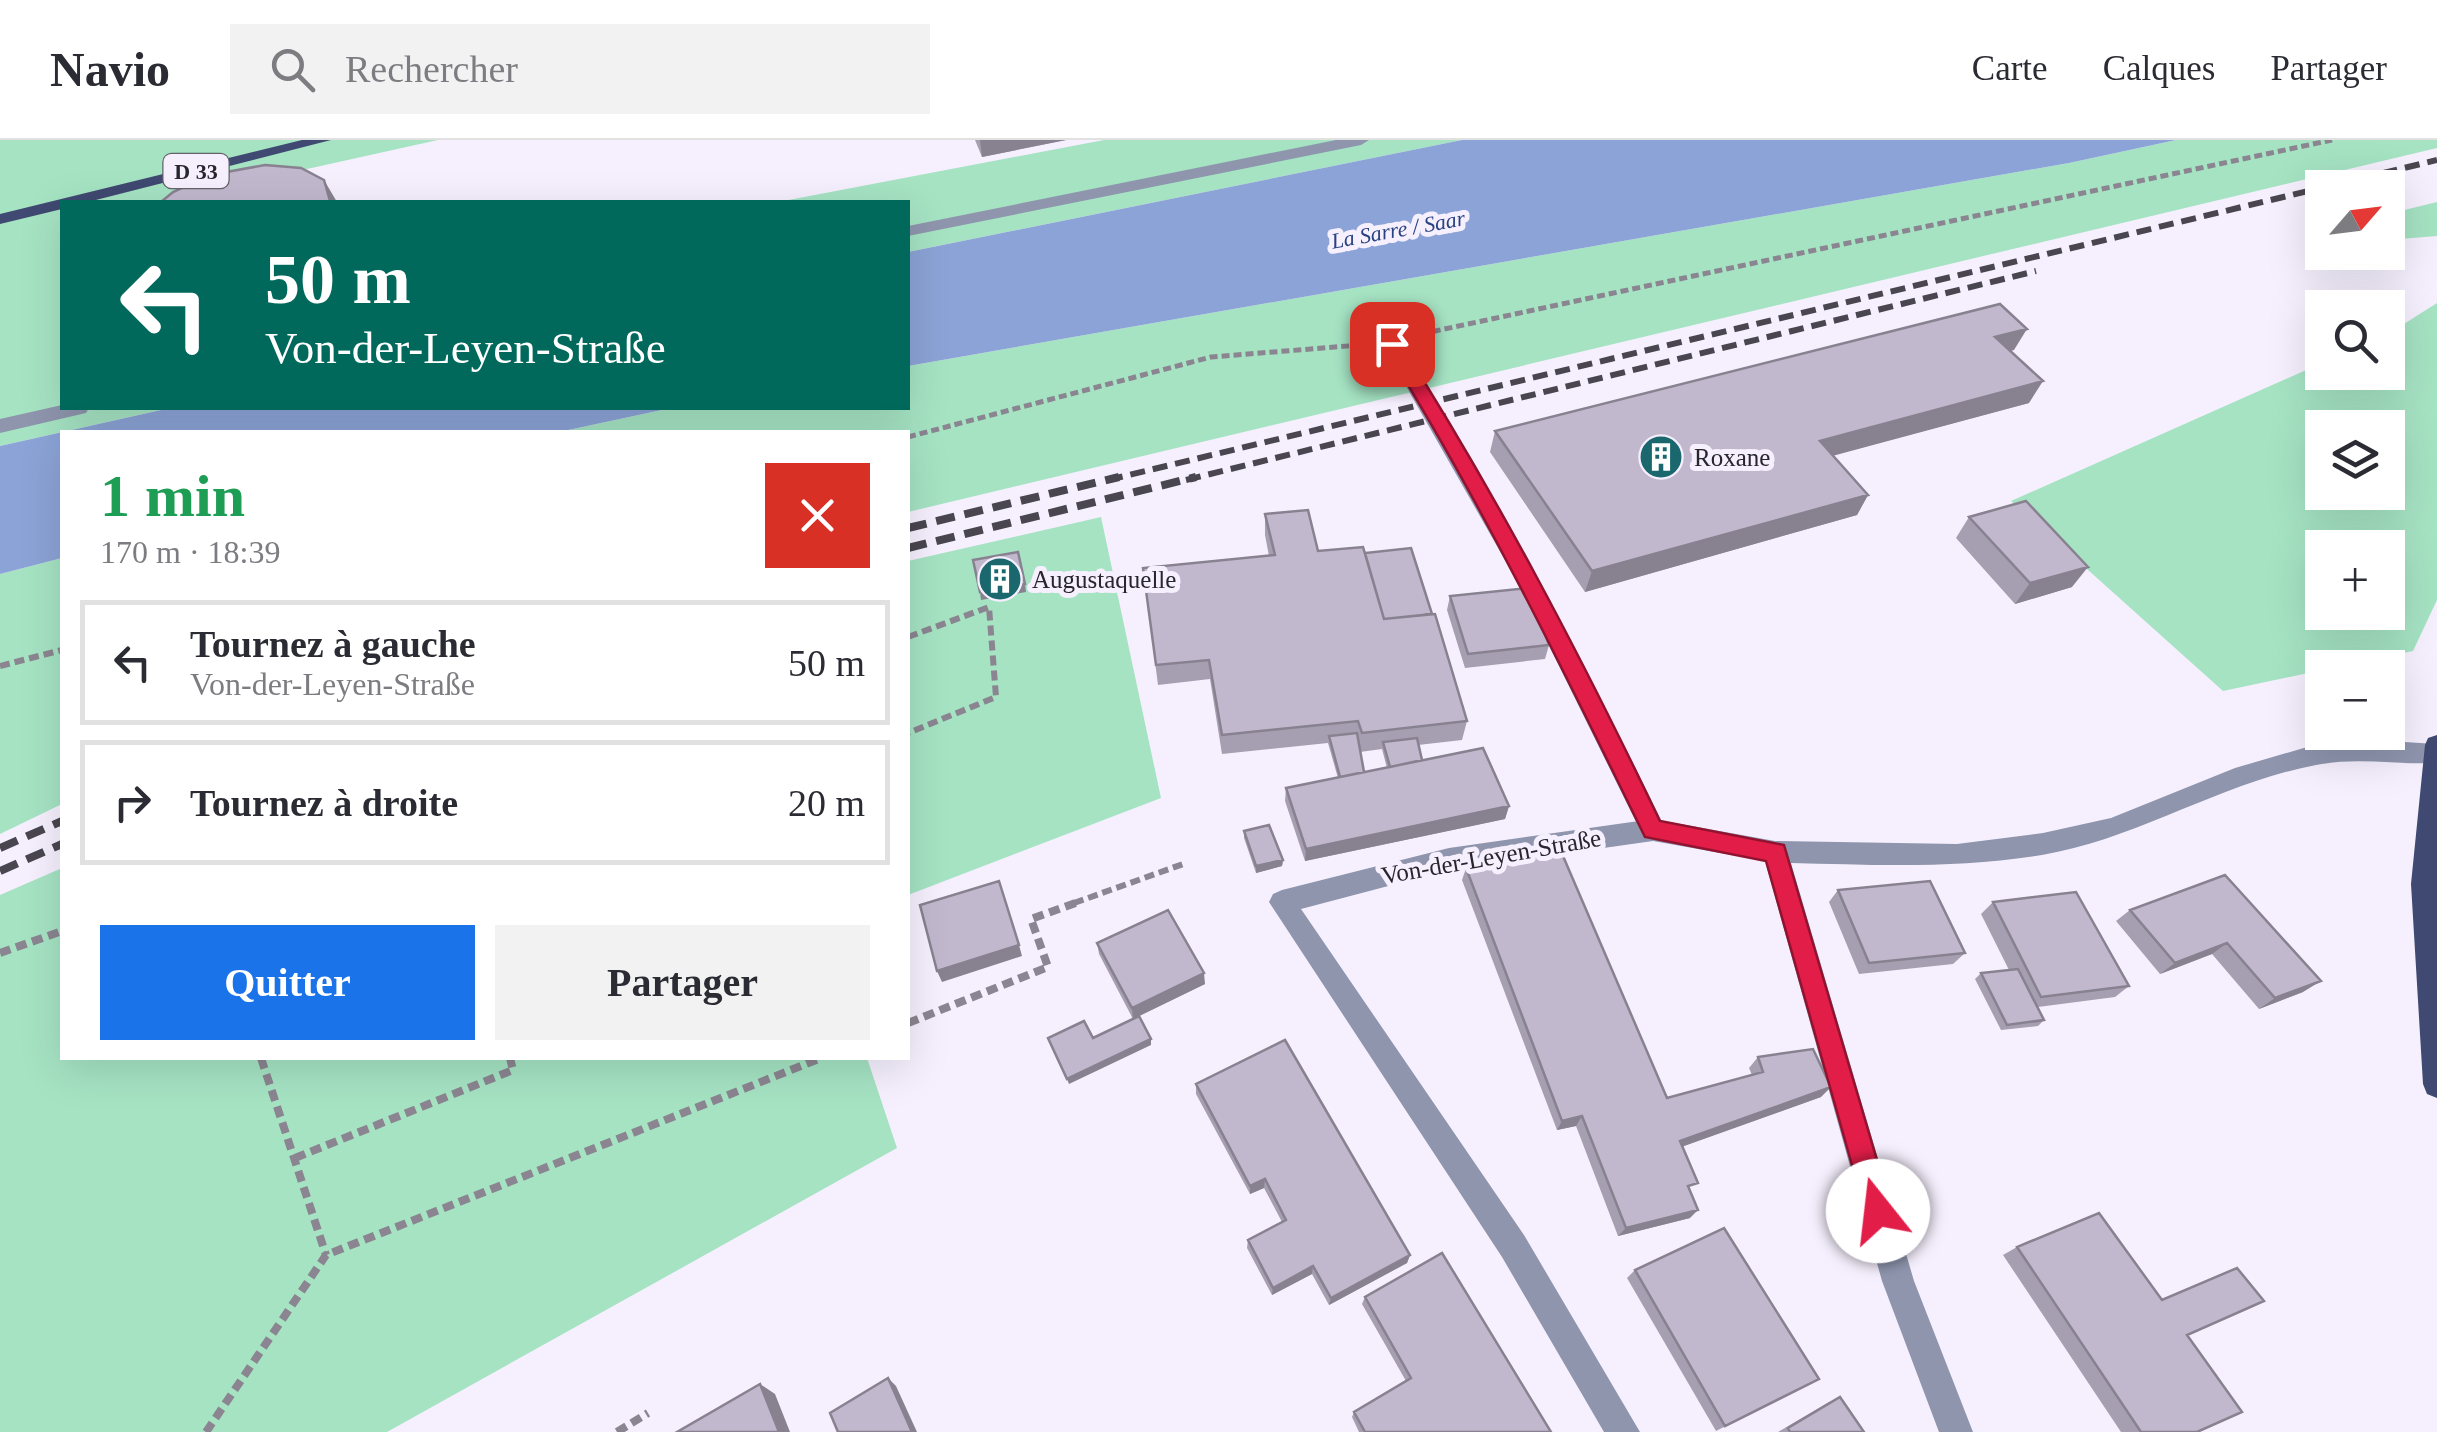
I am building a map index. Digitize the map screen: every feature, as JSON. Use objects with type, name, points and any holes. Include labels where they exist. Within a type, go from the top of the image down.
[{"type":"main road","name":"D 33","points":[[77,200],[323,140]]},
{"type":"main road","name":"D 33","points":[[0,219],[60,204]]},
{"type":"main road","points":[[2436,750],[2424,884],[2437,1084]]},
{"type":"street","points":[[910,231],[1361,140]]},
{"type":"street","points":[[1392,344],[1450,436],[1568,651],[1653,830]]},
{"type":"street","points":[[0,426],[70,410]]},
{"type":"street","name":"Von-der-Leyen-Straße","points":[[1623,1432],[1502,1230],[1282,902],[1449,859],[1653,830],[1776,852],[1958,855],[2042,844],[2114,828],[2235,778],[2314,755],[2360,749],[2436,750]]},
{"type":"street","points":[[1776,852],[1898,1280],[1956,1432]]},
{"type":"path","points":[[910,437],[1211,357],[1318,346],[1392,344],[1434,328],[2332,140]]},
{"type":"path","points":[[910,637],[989,607],[996,698],[910,732]]},
{"type":"path","points":[[0,666],[60,651]]},
{"type":"path","points":[[910,1022],[1048,967],[1031,919],[1186,863]]},
{"type":"path","points":[[0,953],[60,932]]},
{"type":"path","points":[[263,1060],[326,1255]]},
{"type":"path","points":[[295,1158],[513,1070],[510,1060]]},
{"type":"path","points":[[206,1432],[326,1255],[816,1060]]},
{"type":"path","points":[[616,1432],[648,1413]]},
{"type":"green space","points":[[0,140],[438,140],[184,200],[60,200],[60,410],[161,410],[0,446]]},
{"type":"green space","points":[[1104,140],[1462,140],[910,252],[910,200],[789,200]]},
{"type":"green space","points":[[2176,140],[2437,140],[2437,148],[2345,170],[2305,170],[2305,179],[910,512],[910,430],[568,430],[662,410],[910,410],[910,366],[2069,163]]},
{"type":"green space","points":[[2437,202],[2437,236],[2405,239],[2405,210]]},
{"type":"green space","points":[[2437,303],[2437,600],[2413,651],[2305,650],[2305,674],[2223,691],[2011,501],[2305,371],[2305,390],[2405,390],[2405,323]]},
{"type":"green space","points":[[1101,517],[1161,798],[910,894],[910,561]]},
{"type":"green space","points":[[60,559],[60,805],[0,834],[0,574]]},
{"type":"green space","points":[[60,869],[60,1060],[868,1060],[897,1148],[387,1432],[0,1432],[0,895]]},
{"type":"water","name":"La Sarre / Saar","points":[[1462,140],[2176,140],[2069,163],[910,366],[910,252]]},
{"type":"water","points":[[161,410],[662,410],[568,430],[72,430]]},
{"type":"water","points":[[60,432],[60,559],[0,574],[0,446]]},
{"type":"building","points":[[265,165],[301,168],[324,180],[330,200],[163,200],[210,175]]},
{"type":"building","name":"Roxane","points":[[2000,304],[2027,329],[1995,337],[2043,381],[1820,441],[1868,495],[1592,571],[1495,431]]},
{"type":"building","points":[[2026,501],[2088,567],[2030,583],[1969,517]]},
{"type":"building","points":[[1308,510],[1318,551],[1363,547],[1384,619],[1435,614],[1467,721],[1362,733],[1358,721],[1222,735],[1209,660],[1156,665],[1143,568],[1275,555],[1265,514]]},
{"type":"building","points":[[1411,548],[1432,614],[1384,619],[1365,553]]},
{"type":"building","name":"Augustaquelle","points":[[1018,552],[1025,584],[980,592],[973,560]]},
{"type":"building","points":[[1529,588],[1549,645],[1468,654],[1450,596]]},
{"type":"building","points":[[1357,733],[1364,772],[1340,777],[1329,736]]},
{"type":"building","points":[[1417,738],[1422,760],[1390,767],[1383,742]]},
{"type":"building","points":[[1483,748],[1509,806],[1306,849],[1286,788]]},
{"type":"building","points":[[1269,825],[1283,860],[1256,866],[1244,831]]},
{"type":"building","points":[[1560,849],[1667,1098],[1763,1072],[1758,1057],[1813,1049],[1831,1087],[1680,1141],[1698,1183],[1688,1186],[1698,1210],[1626,1228],[1582,1116],[1562,1121],[1466,868]]},
{"type":"building","points":[[2225,875],[2321,981],[2275,998],[2227,943],[2175,963],[2130,910]]},
{"type":"building","points":[[999,881],[1019,945],[937,971],[920,905]]},
{"type":"building","points":[[1930,881],[1965,953],[1869,963],[1838,890]]},
{"type":"building","points":[[2076,892],[2129,986],[2041,997],[1993,902]]},
{"type":"building","points":[[1168,910],[1204,973],[1132,1008],[1097,943]]},
{"type":"building","points":[[2018,969],[2044,1020],[2007,1025],[1981,973]]},
{"type":"building","points":[[1139,1016],[1151,1039],[1067,1079],[1048,1038],[1084,1021],[1093,1038]]},
{"type":"building","points":[[1285,1040],[1410,1255],[1331,1298],[1313,1266],[1273,1288],[1248,1240],[1286,1220],[1265,1179],[1250,1186],[1196,1084]]},
{"type":"building","points":[[2099,1213],[2162,1300],[2237,1268],[2264,1301],[2187,1335],[2242,1412],[2197,1432],[2141,1432],[2017,1247]]},
{"type":"building","points":[[1724,1228],[1819,1379],[1725,1426],[1635,1270]]},
{"type":"building","points":[[1442,1253],[1551,1432],[1365,1432],[1354,1412],[1411,1378],[1365,1297]]},
{"type":"building","points":[[888,1378],[912,1432],[838,1432],[830,1413]]},
{"type":"building","points":[[760,1384],[779,1432],[677,1432]]},
{"type":"building","points":[[1840,1397],[1864,1432],[1790,1432],[1788,1428]]},
{"type":"railway","points":[[1108,480],[2437,160]]},
{"type":"railway","points":[[1186,480],[2036,271]]},
{"type":"railway","points":[[910,528],[1119,477]]},
{"type":"railway","points":[[910,548],[1196,477]]},
{"type":"railway","points":[[0,848],[60,822]]},
{"type":"railway","points":[[0,871],[60,845]]},
{"type":"place","name":"Roxane","points":[[1661,457]]},
{"type":"place","name":"Augustaquelle","points":[[1000,579]]},
{"type":"route","points":[[1392,344],[1450,436],[1568,651],[1653,830],[1776,852],[1878,1211]]}]
